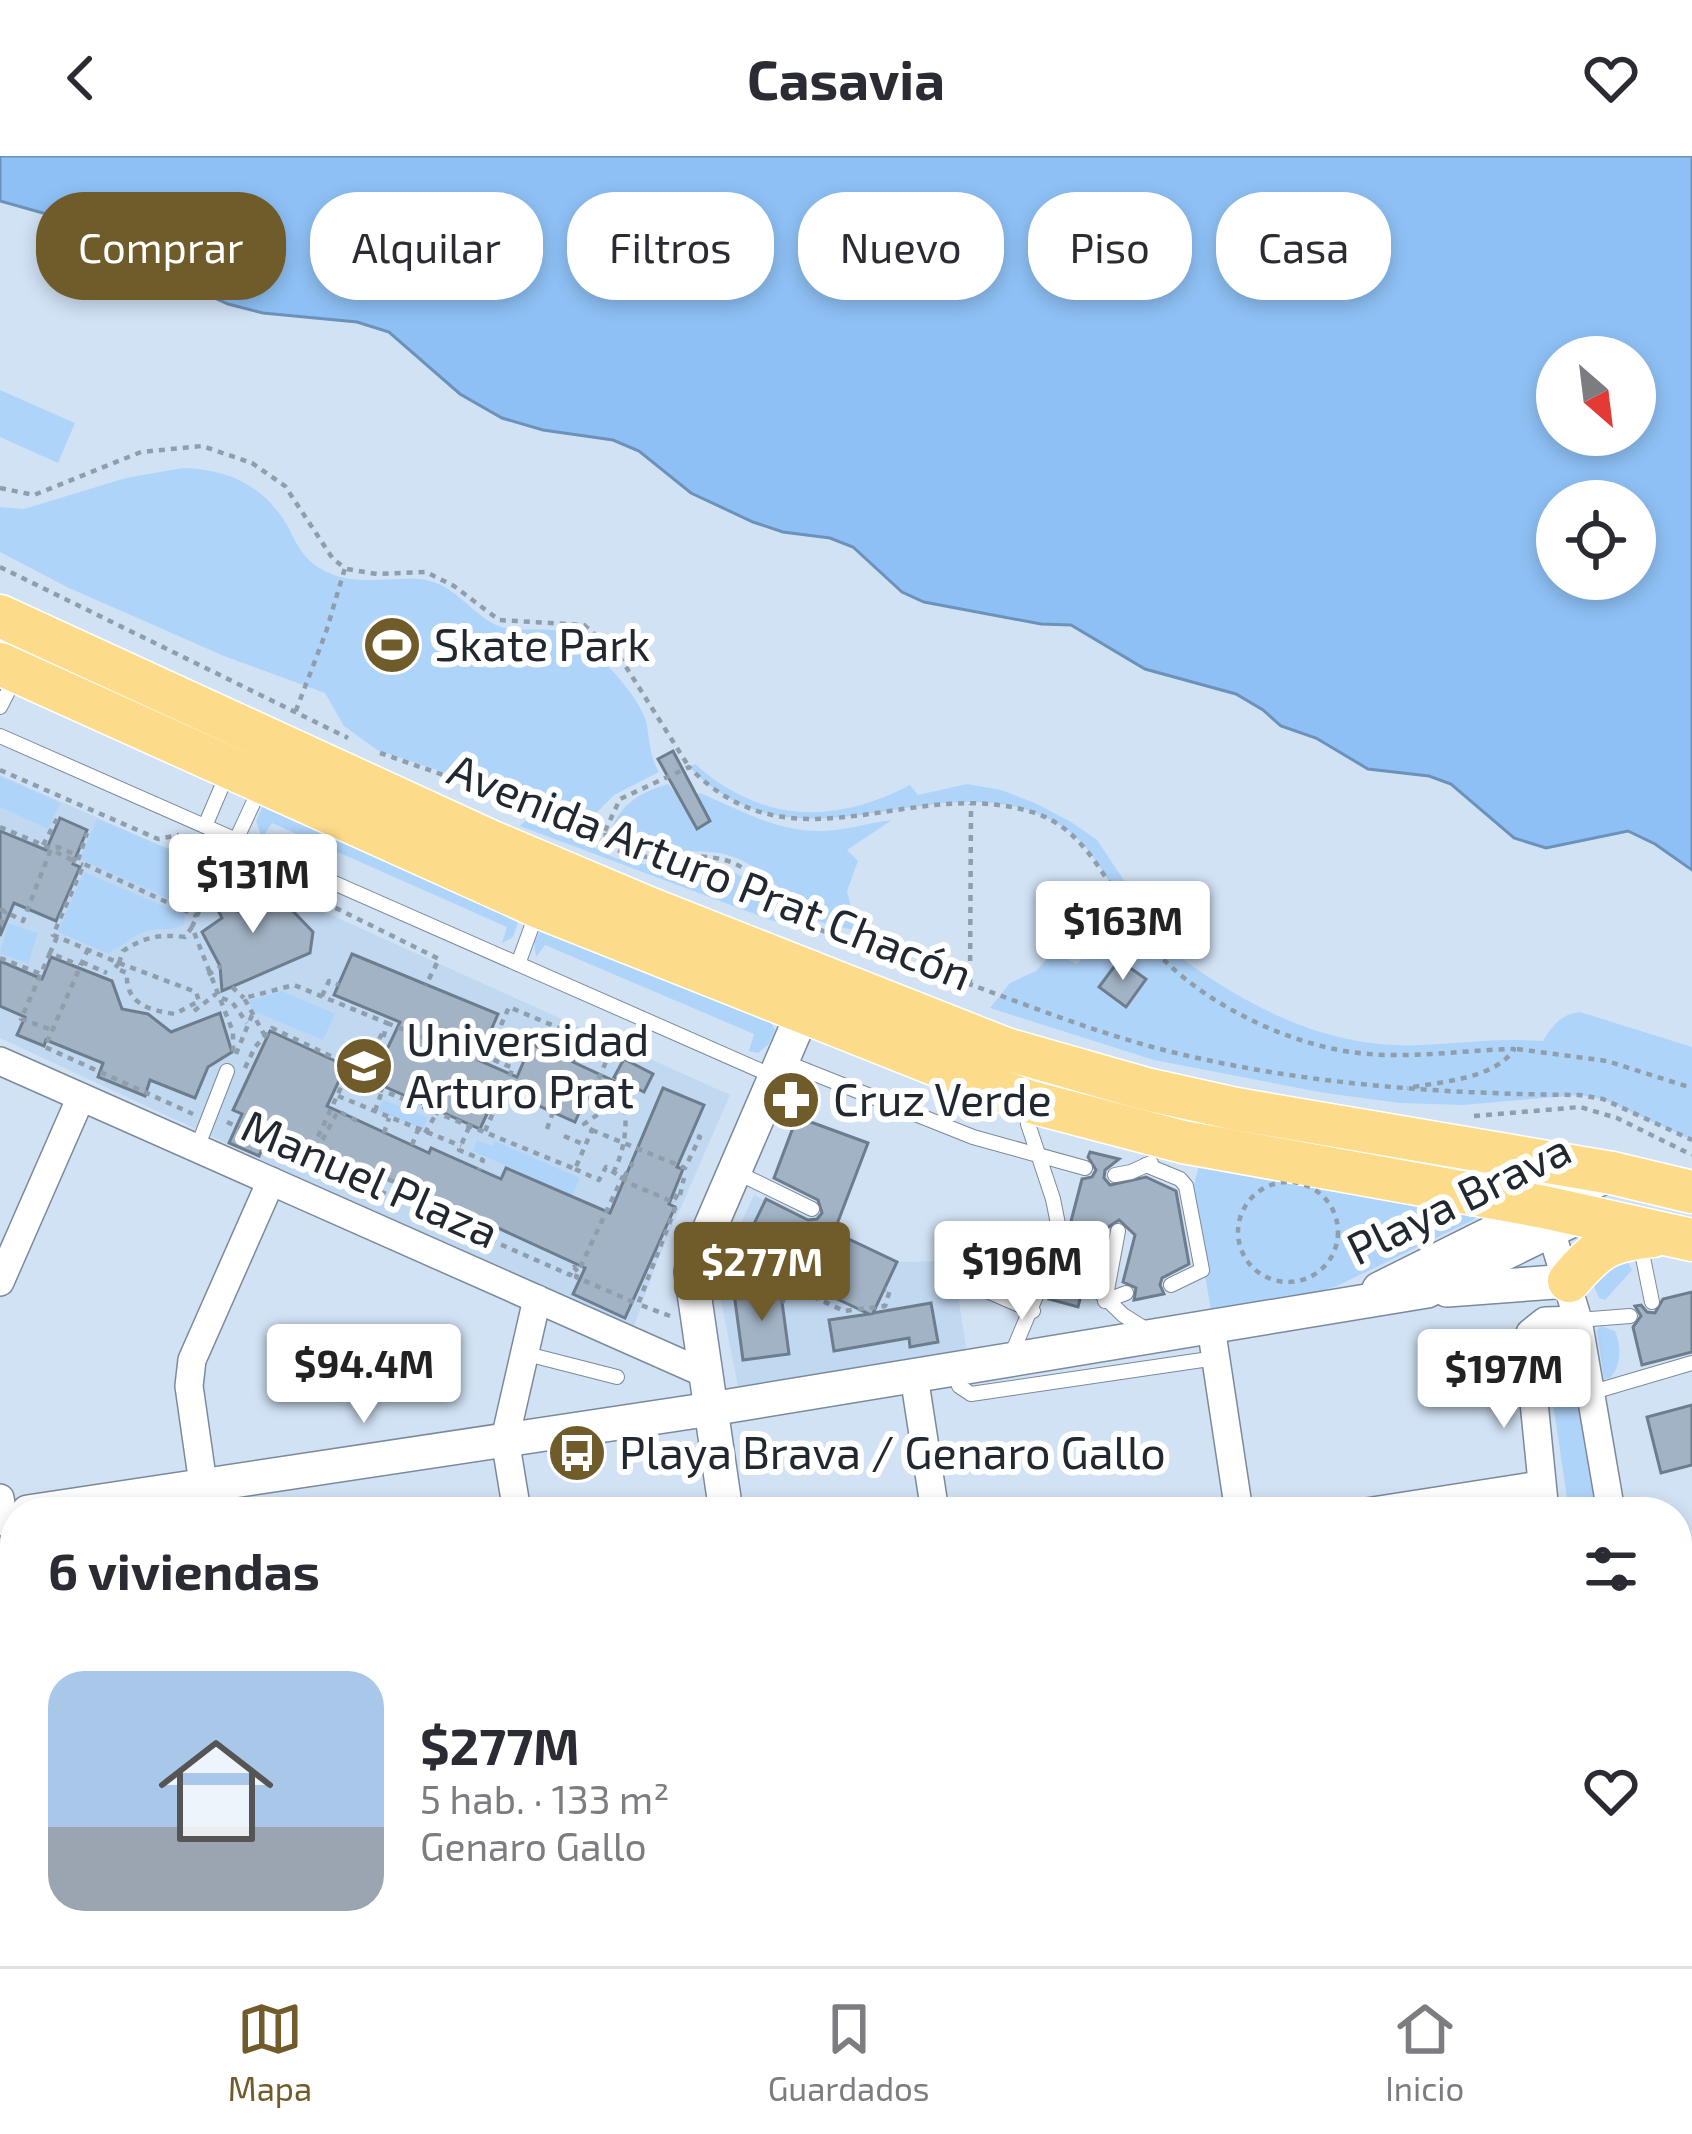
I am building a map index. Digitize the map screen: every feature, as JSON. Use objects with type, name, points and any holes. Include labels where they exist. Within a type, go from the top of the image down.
[{"type":"main road","name":"Avenida Arturo Prat Chacón","points":[[0,616],[490,841],[819,975],[1016,1075],[1146,1089],[1210,1125],[1612,1173],[1692,1192]]},
{"type":"main road","name":"Avenida Arturo Prat Chacón","points":[[6,682],[246,776],[539,908],[802,1014],[1559,1218],[1667,1238]]},
{"type":"main road","points":[[1574,1301],[1593,1252],[1610,1244],[1667,1238]]},
{"type":"street","points":[[724,1497],[691,1272],[819,975]]},
{"type":"street","name":"Manuel Plaza","points":[[0,1061],[81,1097],[208,1128],[271,1181],[706,1374]]},
{"type":"street","points":[[0,1282],[81,1097]]},
{"type":"street","name":"Playa Brava","points":[[1345,1305],[1427,1291],[1559,1218],[1612,1173]]},
{"type":"street","points":[[205,1497],[189,1386],[192,1360],[271,1181]]},
{"type":"street","points":[[1559,1218],[1609,1497]]},
{"type":"street","name":"Playa Brava","points":[[215,1497],[505,1439],[1157,1336],[1214,1343],[1345,1305],[1559,1218]]},
{"type":"street","points":[[1427,1291],[1574,1301]]},
{"type":"street","points":[[515,1497],[505,1439],[537,1299]]},
{"type":"street","points":[[1543,1497],[1530,1334],[1574,1301]]},
{"type":"street","points":[[1214,1343],[1237,1497]]},
{"type":"street","points":[[914,1376],[933,1497]]},
{"type":"lane","points":[[236,840],[249,730]]},
{"type":"lane","points":[[0,736],[518,964],[778,1068],[974,1137],[1085,1168]]},
{"type":"lane","points":[[200,824],[246,776]]},
{"type":"lane","points":[[518,964],[539,908]]},
{"type":"lane","points":[[208,1128],[234,1074]]},
{"type":"lane","points":[[1009,1360],[1061,1245],[1053,1199],[1016,1075]]},
{"type":"lane","points":[[1171,1285],[1202,1270],[1186,1186],[1180,1179],[1131,1175],[1210,1125]]},
{"type":"lane","points":[[734,1171],[812,1209]]},
{"type":"lane","points":[[1105,1300],[1118,1231]]},
{"type":"lane","points":[[1652,1302],[1667,1238]]},
{"type":"lane","points":[[1085,1279],[1105,1300],[1157,1336]]},
{"type":"lane","points":[[962,1280],[1033,1311]]},
{"type":"lane","points":[[1105,1300],[1126,1293]]},
{"type":"lane","points":[[1574,1301],[1630,1316]]},
{"type":"lane","points":[[955,1369],[959,1386],[971,1394],[1214,1343]]},
{"type":"lane","points":[[523,1353],[617,1377]]},
{"type":"lane","points":[[1593,1393],[1665,1365],[1692,1363]]},
{"type":"path","points":[[0,488],[34,496],[130,455],[202,446],[252,463],[285,486],[333,559],[345,568],[376,574],[426,572],[454,586],[499,620],[584,625],[618,654],[689,767],[710,788],[737,804],[800,821],[835,821],[951,801],[1036,814],[1068,830],[1086,848],[1162,959],[1199,989],[1287,1033],[1366,1054],[1514,1049],[1607,1061],[1692,1088]]},
{"type":"path","points":[[0,567],[356,742]]},
{"type":"path","points":[[295,713],[345,568]]},
{"type":"path","points":[[376,752],[605,831]]},
{"type":"path","points":[[689,767],[635,788],[620,799],[605,831],[607,844],[634,857],[730,862],[761,881],[802,922],[970,985],[1178,1053],[1401,1090],[1580,1094],[1603,1099],[1692,1140]]},
{"type":"path","points":[[0,770],[158,839],[175,835],[208,844]]},
{"type":"path","points":[[970,985],[971,803]]},
{"type":"path","points":[[43,845],[57,819]]},
{"type":"path","points":[[50,952],[64,961],[105,972],[117,965],[123,951],[143,939],[166,934],[185,938],[197,916],[193,839],[200,824]]},
{"type":"path","points":[[0,827],[54,851]]},
{"type":"path","points":[[83,864],[77,860],[87,833]]},
{"type":"path","points":[[0,925],[3,910],[23,921],[58,847],[76,855],[74,861],[197,916]]},
{"type":"path","points":[[83,864],[53,933],[127,973],[128,1010]]},
{"type":"path","points":[[272,877],[439,959],[427,985]]},
{"type":"path","points":[[192,927],[235,1044],[234,1074]]},
{"type":"path","points":[[50,1030],[21,1018],[57,937]]},
{"type":"path","points":[[88,949],[45,1047],[199,1117],[202,1108],[208,1128],[290,1151],[315,1143],[351,1066]]},
{"type":"path","points":[[0,958],[40,974]]},
{"type":"path","points":[[117,965],[196,992],[199,1000]]},
{"type":"path","points":[[162,1023],[199,1000],[220,966]]},
{"type":"path","points":[[322,996],[329,981],[339,985]]},
{"type":"path","points":[[234,1074],[272,1028],[363,1071],[368,1074],[364,1083],[484,1134],[513,1068],[487,1057],[477,1059],[294,985],[244,998]]},
{"type":"path","points":[[232,987],[266,1036]]},
{"type":"path","points":[[194,1011],[218,996]]},
{"type":"path","points":[[218,996],[232,1002],[248,1023]]},
{"type":"path","points":[[131,1000],[171,1016]]},
{"type":"path","points":[[487,1057],[509,1006],[611,1051],[590,1099],[625,1111],[623,1152],[614,1171]]},
{"type":"path","points":[[238,1049],[252,1015]]},
{"type":"path","points":[[363,1071],[393,1023]]},
{"type":"path","points":[[567,1047],[576,1034]]},
{"type":"path","points":[[363,1071],[382,1039]]},
{"type":"path","points":[[1401,1090],[1467,1076],[1503,1061],[1514,1049]]},
{"type":"path","points":[[373,1057],[381,1062]]},
{"type":"path","points":[[375,1111],[382,1090]]},
{"type":"path","points":[[338,1096],[460,1148],[482,1160],[479,1170]]},
{"type":"path","points":[[615,1104],[584,1124],[686,1168]]},
{"type":"path","points":[[1464,1117],[1580,1107],[1617,1118],[1692,1155]]},
{"type":"path","points":[[495,1109],[505,1111]]},
{"type":"path","points":[[276,1144],[275,1153],[305,1165],[331,1130],[338,1111],[357,1121]]},
{"type":"path","points":[[547,1129],[553,1112]]},
{"type":"path","points":[[412,1145],[436,1114]]},
{"type":"path","points":[[384,1133],[388,1118]]},
{"type":"path","points":[[454,1159],[469,1127]]},
{"type":"path","points":[[574,1169],[592,1130]]},
{"type":"path","points":[[485,1131],[599,1180],[606,1167],[631,1184],[676,1197],[680,1197],[700,1137],[692,1135]]},
{"type":"path","points":[[295,1136],[311,1161],[570,1275],[574,1267],[578,1272]]},
{"type":"path","points":[[564,1136],[585,1145]]},
{"type":"path","points":[[436,1150],[442,1141]]},
{"type":"path","points":[[327,1168],[336,1156],[443,1203],[481,1221],[476,1234]]},
{"type":"path","points":[[633,1163],[576,1277],[670,1316]]},
{"type":"path","points":[[1293,1182],[1321,1193],[1331,1205],[1339,1235],[1328,1263],[1317,1274],[1287,1282],[1271,1280],[1246,1261],[1238,1229],[1250,1200],[1262,1189],[1293,1182]]},
{"type":"path","points":[[638,1304],[676,1197]]},
{"type":"path","points":[[726,1256],[780,1276],[847,1314],[885,1306],[890,1289],[885,1289]]},
{"type":"path","points":[[782,1303],[790,1285]]},
{"type":"path","points":[[818,1299],[821,1291]]},
{"type":"shaded area","points":[[0,156],[1692,156],[1692,870],[1628,831],[1546,848],[1514,838],[1451,784],[1429,776],[1368,769],[1316,738],[1281,726],[1236,694],[1145,669],[1071,625],[1041,624],[924,602],[902,592],[853,547],[753,522],[691,493],[639,451],[613,440],[543,430],[502,418],[460,394],[389,332],[357,322],[263,313],[219,300],[286,300],[286,192],[36,192],[36,211],[0,201]]},
{"type":"shaded area","points":[[0,390],[75,423],[58,463],[0,437]]},
{"type":"shaded area","name":"Skate Park","points":[[183,468],[230,476],[257,491],[279,513],[305,556],[333,575],[431,581],[496,625],[560,631],[578,640],[613,672],[642,710],[659,772],[614,795],[588,821],[576,813],[377,750],[344,726],[325,693],[224,656],[0,552],[0,507],[24,509],[126,478]]},
{"type":"shaded area","points":[[695,764],[746,798],[799,812],[854,807],[910,785],[918,795],[967,784],[1037,804],[1097,840],[1141,906],[1164,929],[1169,949],[1257,1006],[1320,1032],[1387,1045],[1543,1041],[1558,1022],[1580,1012],[1692,1047],[1692,1140],[1603,1099],[1579,1095],[1463,1105],[1325,1093],[1154,1060],[990,1008],[1010,983],[1036,971],[1052,953],[1077,964],[1127,911],[1076,837],[1020,808],[973,802],[828,818],[781,816],[734,801],[689,767]]},
{"type":"shaded area","name":"Universidad Arturo Prat","points":[[0,775],[171,850],[182,842],[222,856],[256,881],[730,1095],[657,1262],[632,1332],[0,1038]]},
{"type":"shaded area","points":[[0,776],[60,803],[48,829],[0,807]]},
{"type":"shaded area","points":[[668,784],[682,802],[700,793],[765,821],[799,829],[835,830],[892,820],[847,850],[858,861],[847,891],[857,931],[811,917],[736,858],[644,850],[614,840],[611,831],[626,806]]},
{"type":"shaded area","points":[[267,797],[522,911],[513,937],[502,943],[507,927],[272,823],[262,838],[256,821]]},
{"type":"shaded area","points":[[97,819],[171,850],[185,906],[80,859]]},
{"type":"shaded area","points":[[527,819],[554,825],[630,862],[730,871],[754,886],[776,922],[520,826]]},
{"type":"shaded area","points":[[84,872],[185,915],[184,924],[144,932],[107,953],[58,932]]},
{"type":"shaded area","points":[[8,923],[38,933],[28,963],[0,954]]},
{"type":"shaded area","points":[[541,929],[769,1019],[775,1030],[768,1045],[758,1053],[749,1051],[754,1034],[545,945],[536,957],[534,941]]},
{"type":"shaded area","points":[[282,991],[335,1014],[323,1040],[253,1011],[248,1001]]},
{"type":"shaded area","points":[[383,1100],[428,1117],[423,1129],[378,1111]]},
{"type":"shaded area","points":[[477,1140],[492,1146],[495,1141],[580,1178],[572,1196],[473,1151]]},
{"type":"shaded area","points":[[1199,1165],[1479,1210],[1475,1219],[1337,1286],[1218,1312],[1211,1310],[1191,1196]]},
{"type":"shaded area","name":"Universidad Arturo Prat","points":[[754,1195],[897,1262],[953,1261],[967,1355],[739,1391],[716,1276]]},
{"type":"shaded area","points":[[1626,1259],[1632,1270],[1605,1300],[1599,1298],[1591,1279]]},
{"type":"shaded area","points":[[1573,1325],[1598,1497],[1567,1497],[1543,1334]]},
{"type":"shaded area","points":[[1601,1326],[1615,1331],[1619,1349],[1614,1373],[1604,1379],[1597,1330]]},
{"type":"building","points":[[673,751],[710,821],[697,829],[658,759]]},
{"type":"building","points":[[60,818],[87,830],[73,864],[80,867],[56,921],[14,903],[0,936],[0,831],[46,850]]},
{"type":"building","points":[[217,871],[238,911],[274,896],[286,904],[313,932],[310,953],[222,991],[220,966],[202,932],[222,918],[202,879]]},
{"type":"building","points":[[352,954],[498,1014],[478,1060],[517,1077],[531,1044],[556,1055],[561,1044],[577,1051],[573,1062],[627,1087],[619,1102],[590,1088],[575,1122],[499,1088],[480,1129],[372,1081],[400,1022],[334,995]]},
{"type":"building","points":[[51,957],[112,981],[122,1009],[148,1014],[171,1032],[220,1013],[232,1052],[208,1067],[195,1098],[150,1080],[145,1096],[98,1077],[103,1063],[46,1040],[44,1046],[17,1035],[25,1017],[0,1006],[0,961],[42,979]]},
{"type":"building","points":[[1119,960],[1146,979],[1126,1007],[1099,987]]},
{"type":"building","points":[[270,1031],[346,1066],[327,1106],[429,1153],[431,1148],[501,1179],[506,1168],[610,1213],[663,1088],[704,1105],[677,1167],[683,1169],[669,1204],[675,1207],[625,1318],[573,1294],[585,1268],[448,1205],[272,1128],[259,1156],[229,1143],[242,1114],[233,1110]]},
{"type":"building","points":[[624,1059],[653,1074],[644,1092],[614,1077]]},
{"type":"building","points":[[797,1117],[868,1143],[834,1232],[897,1262],[873,1313],[931,1303],[938,1342],[910,1347],[909,1338],[834,1351],[829,1320],[869,1314],[740,1253],[766,1199],[808,1220],[822,1213],[818,1200],[774,1178]]},
{"type":"building","points":[[1090,1152],[1119,1159],[1105,1170],[1110,1185],[1146,1177],[1176,1191],[1189,1264],[1162,1278],[1164,1294],[1134,1300],[1136,1288],[1123,1282],[1135,1235],[1119,1220],[1107,1228],[1100,1226],[1089,1268],[1076,1275],[1082,1291],[1078,1307],[1049,1299],[1063,1260],[1074,1251],[1070,1225],[1082,1179],[1092,1177],[1096,1170]]},
{"type":"building","points":[[780,1287],[789,1354],[743,1360],[734,1293]]},
{"type":"building","points":[[1692,1292],[1692,1352],[1642,1365],[1633,1327],[1641,1316],[1635,1306],[1655,1313],[1663,1299]]},
{"type":"building","points":[[1692,1405],[1692,1465],[1661,1473],[1647,1417]]},
{"type":"place","name":"Skate Park","points":[[392,645]]},
{"type":"place","name":"Universidad Arturo Prat","points":[[364,1066]]},
{"type":"place","name":"Cruz Verde","points":[[791,1100]]},
{"type":"place","name":"Playa Brava / Genaro Gallo","points":[[577,1453]]}]
